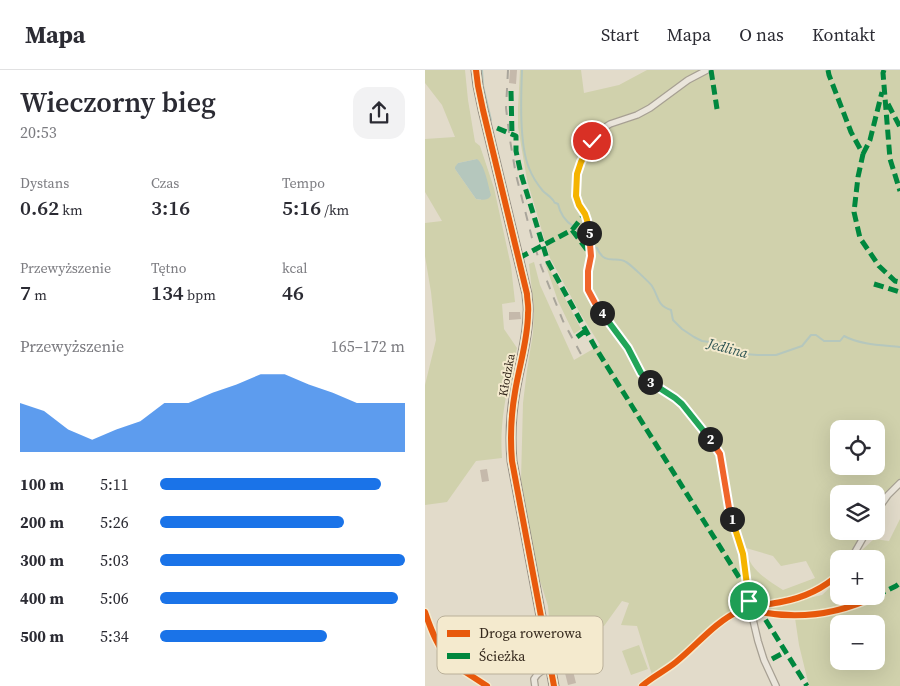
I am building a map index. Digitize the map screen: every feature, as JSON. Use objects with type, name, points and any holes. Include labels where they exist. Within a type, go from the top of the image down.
[{"type":"main road","name":"Kłodzka","points":[[476,70],[483,110],[527,294],[529,311],[515,391],[510,444],[541,616]]},
{"type":"street","points":[[707,70],[688,80],[650,108],[637,115],[610,124],[599,131],[581,162],[577,174],[576,196],[585,214],[590,236],[591,256],[588,271],[588,290],[595,303],[628,348],[641,373],[652,384],[682,404],[720,454],[729,508],[743,554],[750,607],[758,641],[776,686]]},
{"type":"street","points":[[885,499],[900,483]]},
{"type":"street","points":[[642,686],[653,676],[677,661],[728,617],[750,607],[797,598],[830,582]]},
{"type":"street","points":[[535,686],[534,679],[537,674]]},
{"type":"green space","points":[[425,70],[465,70],[475,142],[480,146],[494,188],[511,266],[515,302],[502,304],[504,329],[517,348],[503,416],[502,458],[476,461],[447,502],[425,505],[425,385],[436,340],[425,256],[425,223],[442,221],[425,192],[425,139],[455,137],[442,105],[425,83]],"holes":[[[477,159],[481,200],[476,199],[455,169],[458,163]]]},
{"type":"green space","points":[[520,70],[581,70],[584,93],[619,85],[647,70],[702,70],[703,75],[712,73],[714,70],[900,70],[900,481],[885,499],[885,485],[830,485],[830,540],[861,540],[854,550],[830,550],[830,580],[818,588],[796,597],[739,610],[663,670],[652,675],[637,626],[621,625],[629,603],[622,601],[604,626],[603,616],[549,616],[548,606],[537,571],[521,480],[523,403],[533,333],[534,309],[529,264],[534,262],[540,285],[574,360],[600,345],[550,258],[527,180],[518,127]],"holes":[[[746,548],[773,556],[781,566],[806,561],[815,578],[783,590],[754,568],[747,555]]]},
{"type":"green space","points":[[545,263],[581,329],[574,334],[558,301]]},
{"type":"green space","points":[[900,519],[900,686],[809,686],[799,645],[795,618],[761,610],[822,595],[830,587],[830,605],[885,605],[885,550],[862,550],[873,540],[889,541]]},
{"type":"green space","points":[[639,645],[648,669],[631,675],[622,651]]},
{"type":"shaded area","points":[[477,159],[484,170],[491,195],[485,200],[476,199],[455,169],[458,163]]},
{"type":"building","points":[[510,70],[517,70],[516,84],[509,83]]},
{"type":"building","points":[[509,312],[520,312],[521,319],[509,320]]},
{"type":"building","points":[[487,469],[489,481],[482,482],[480,470]]},
{"type":"building","points":[[565,674],[574,674],[576,683],[568,685]]},
{"type":"waterway","points":[[482,70],[483,86],[491,120]]},
{"type":"waterway","name":"Jedlina","points":[[522,70],[522,133],[529,168],[541,189],[558,204],[563,216],[573,226]]},
{"type":"waterway","name":"Jedlina","points":[[576,229],[587,234]]},
{"type":"waterway","name":"Jedlina","points":[[593,247],[597,248],[603,257],[622,260],[631,266],[652,286],[661,304],[671,310],[673,320],[682,329],[702,341],[731,345],[736,351],[744,354],[758,355],[776,355],[802,346],[811,335],[816,335],[824,341],[840,341],[844,336],[864,343],[900,347]]},
{"type":"railway","points":[[508,70],[506,108],[510,140],[516,175],[532,238],[563,321],[582,356]]},
{"type":"marked path","points":[[711,70],[717,109]]},
{"type":"marked path","points":[[828,70],[851,132],[863,154],[854,212],[860,238],[879,266],[895,281],[900,282]]},
{"type":"marked path","points":[[884,70],[890,159],[900,191]]},
{"type":"marked path","points":[[511,91],[512,134]]},
{"type":"marked path","points":[[863,154],[870,140],[882,92]]},
{"type":"marked path","points":[[888,104],[900,127]]},
{"type":"marked path","points":[[497,128],[516,136],[516,151],[521,174],[548,262],[595,347],[807,686]]},
{"type":"marked path","points":[[519,258],[572,230],[585,214]]},
{"type":"marked path","points":[[572,230],[591,255]]},
{"type":"marked path","points":[[874,284],[900,292]]},
{"type":"marked path","points":[[577,337],[585,331]]},
{"type":"marked path","points":[[885,592],[900,583]]},
{"type":"marked path","points":[[772,659],[785,652]]},
{"type":"cycle path","points":[[476,70],[483,110],[527,294],[528,323],[514,401],[511,426],[511,452],[541,616]]},
{"type":"cycle path","points":[[642,686],[676,662],[714,627],[730,616],[749,607],[797,598],[830,581]]},
{"type":"cycle path","points":[[752,609],[771,614],[801,615],[817,614],[854,605]]},
{"type":"cycle path","points":[[425,612],[437,642]]},
{"type":"cycle path","points":[[468,674],[487,686]]},
{"type":"cycle path","points":[[552,674],[554,686]]},
{"type":"route","points":[[592,141],[577,174],[576,196],[585,214],[590,236],[591,256],[587,280],[588,290],[595,303],[628,348],[645,378],[682,404],[720,454],[729,508],[743,554],[749,601]]}]
